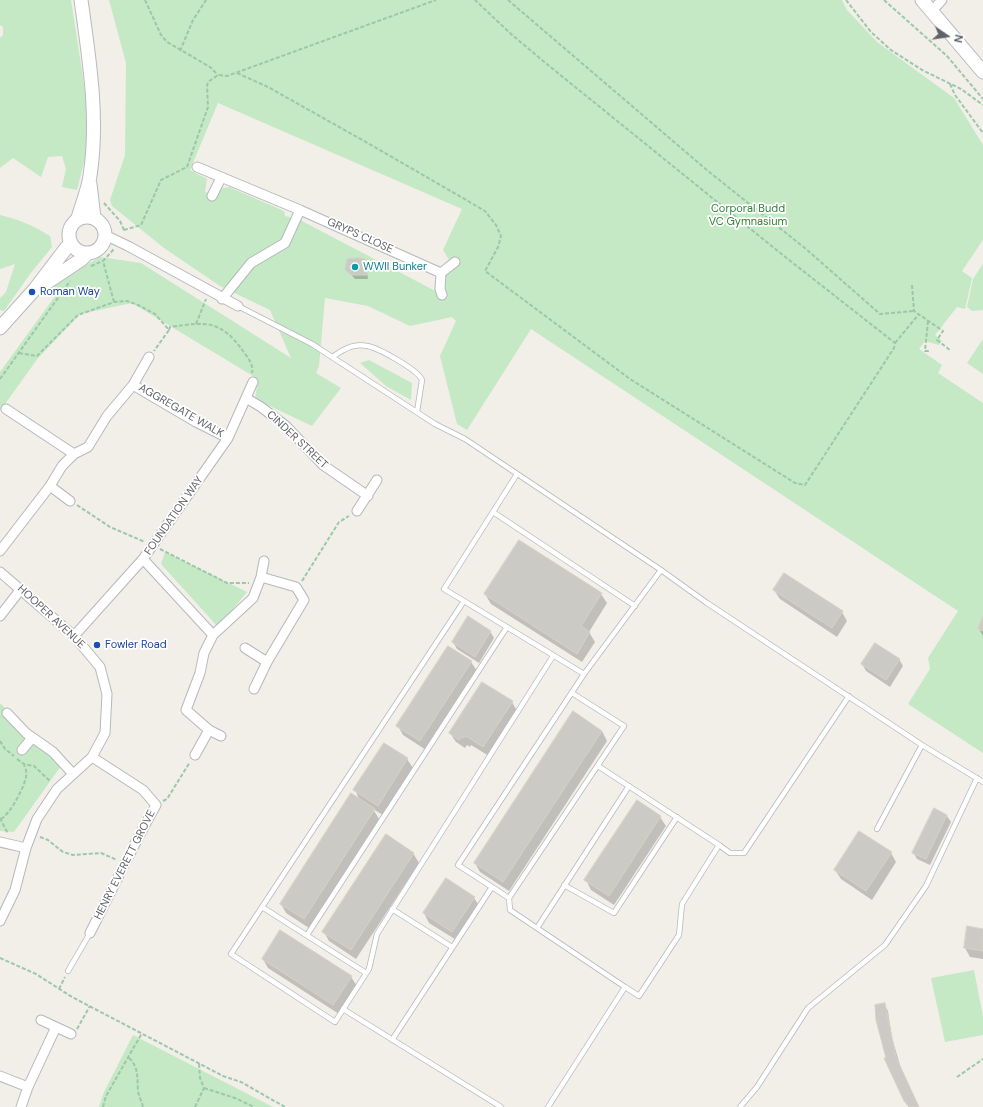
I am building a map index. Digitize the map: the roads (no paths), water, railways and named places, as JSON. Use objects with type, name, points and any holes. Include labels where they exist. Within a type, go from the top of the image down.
[{"type":"street","points":[[81,0],[90,69],[94,126],[90,178],[94,218]]},
{"type":"street","points":[[922,0],[983,72]]},
{"type":"street","points":[[932,11],[942,0]]},
{"type":"street","name":"GRYPS CLOSE","points":[[197,167],[300,210],[441,273]]},
{"type":"street","points":[[78,218],[94,218],[102,224],[106,236],[102,246],[95,251],[80,253],[71,245],[70,231],[74,221],[78,218],[90,178]]},
{"type":"street","points":[[212,196],[221,178]]},
{"type":"street","points":[[222,299],[251,263],[285,243],[300,210]]},
{"type":"street","points":[[106,236],[148,256],[222,299],[238,306]]},
{"type":"street","points":[[0,328],[35,289],[67,247],[71,245]]},
{"type":"street","points":[[35,289],[82,259],[88,253]]},
{"type":"street","points":[[442,295],[440,289],[441,273],[456,262]]},
{"type":"street","points":[[0,550],[50,486],[62,466],[74,454],[88,447],[107,416],[133,385],[149,357]]},
{"type":"street","name":"FOUNDATION WAY","points":[[74,636],[143,560],[228,438],[253,382]]},
{"type":"street","name":"AGGREGATE WALK","points":[[133,385],[196,422],[228,438]]},
{"type":"street","name":"CINDER STREET","points":[[246,398],[261,407],[286,426],[323,465],[368,496]]},
{"type":"street","points":[[6,409],[74,454]]},
{"type":"street","points":[[357,512],[377,480]]},
{"type":"street","points":[[50,486],[70,500]]},
{"type":"street","points":[[143,560],[213,635]]},
{"type":"street","points":[[220,736],[209,730],[186,710],[200,672],[204,653],[213,635],[253,598],[261,577],[264,560]]},
{"type":"street","name":"HOOPER AVENUE","points":[[0,572],[74,636],[100,666],[106,694],[104,733],[92,756],[57,789],[37,819],[26,848],[15,890],[0,921]]},
{"type":"street","points":[[254,689],[266,662],[304,600],[296,587],[261,577]]},
{"type":"street","points":[[0,616],[21,589]]},
{"type":"street","points":[[245,648],[266,662]]},
{"type":"street","points":[[7,713],[32,738],[53,752],[73,774]]},
{"type":"street","points":[[195,755],[209,730]]},
{"type":"street","points":[[22,750],[32,738]]},
{"type":"street","name":"HENRY EVERETT GROVE","points":[[90,933],[113,889],[124,863],[156,805],[143,790],[92,756]]},
{"type":"street","points":[[0,842],[26,848]]},
{"type":"street","points":[[41,1020],[71,1034]]},
{"type":"street","points":[[21,1107],[28,1087],[56,1027]]},
{"type":"street","points":[[0,1076],[28,1087]]},
{"type":"lane","points":[[238,306],[312,344],[417,412],[465,439],[661,570],[707,603],[922,745],[983,782]]},
{"type":"lane","points":[[332,357],[349,347],[367,346],[385,353],[417,373],[420,375],[422,380],[417,412]]},
{"type":"lane","points":[[517,474],[444,589],[584,674]]},
{"type":"lane","points":[[493,512],[635,606]]},
{"type":"lane","points":[[509,898],[458,865],[584,674],[661,570]]},
{"type":"lane","points":[[464,601],[231,954],[335,1022],[369,969],[376,934],[553,656]]},
{"type":"lane","points":[[307,935],[507,628]]},
{"type":"lane","points":[[572,693],[624,726],[509,898],[510,910],[639,996],[679,934],[682,904],[719,845]]},
{"type":"lane","points":[[598,766],[730,853],[744,853],[849,696]]},
{"type":"lane","points":[[876,829],[922,745]]},
{"type":"lane","points":[[740,1107],[757,1087],[808,1008],[885,945],[926,886],[977,778]]},
{"type":"lane","points":[[537,928],[629,786]]},
{"type":"lane","points":[[564,885],[614,913],[677,818]]},
{"type":"lane","points":[[392,1040],[492,887]]},
{"type":"lane","points":[[262,907],[366,973]]},
{"type":"lane","points":[[392,909],[452,947]]},
{"type":"lane","points":[[68,971],[90,933]]},
{"type":"lane","points":[[548,1107],[626,987]]},
{"type":"lane","points":[[343,1009],[501,1107]]},
{"type":"place","name":"WWII Bunker","points":[[355,267]]},
{"type":"place","name":"Roman Way","points":[[32,292]]},
{"type":"place","name":"Fowler Road","points":[[97,645]]},
{"type":"park label","name":"Corporal Budd VC Gymnasium","points":[[748,215]]}]
